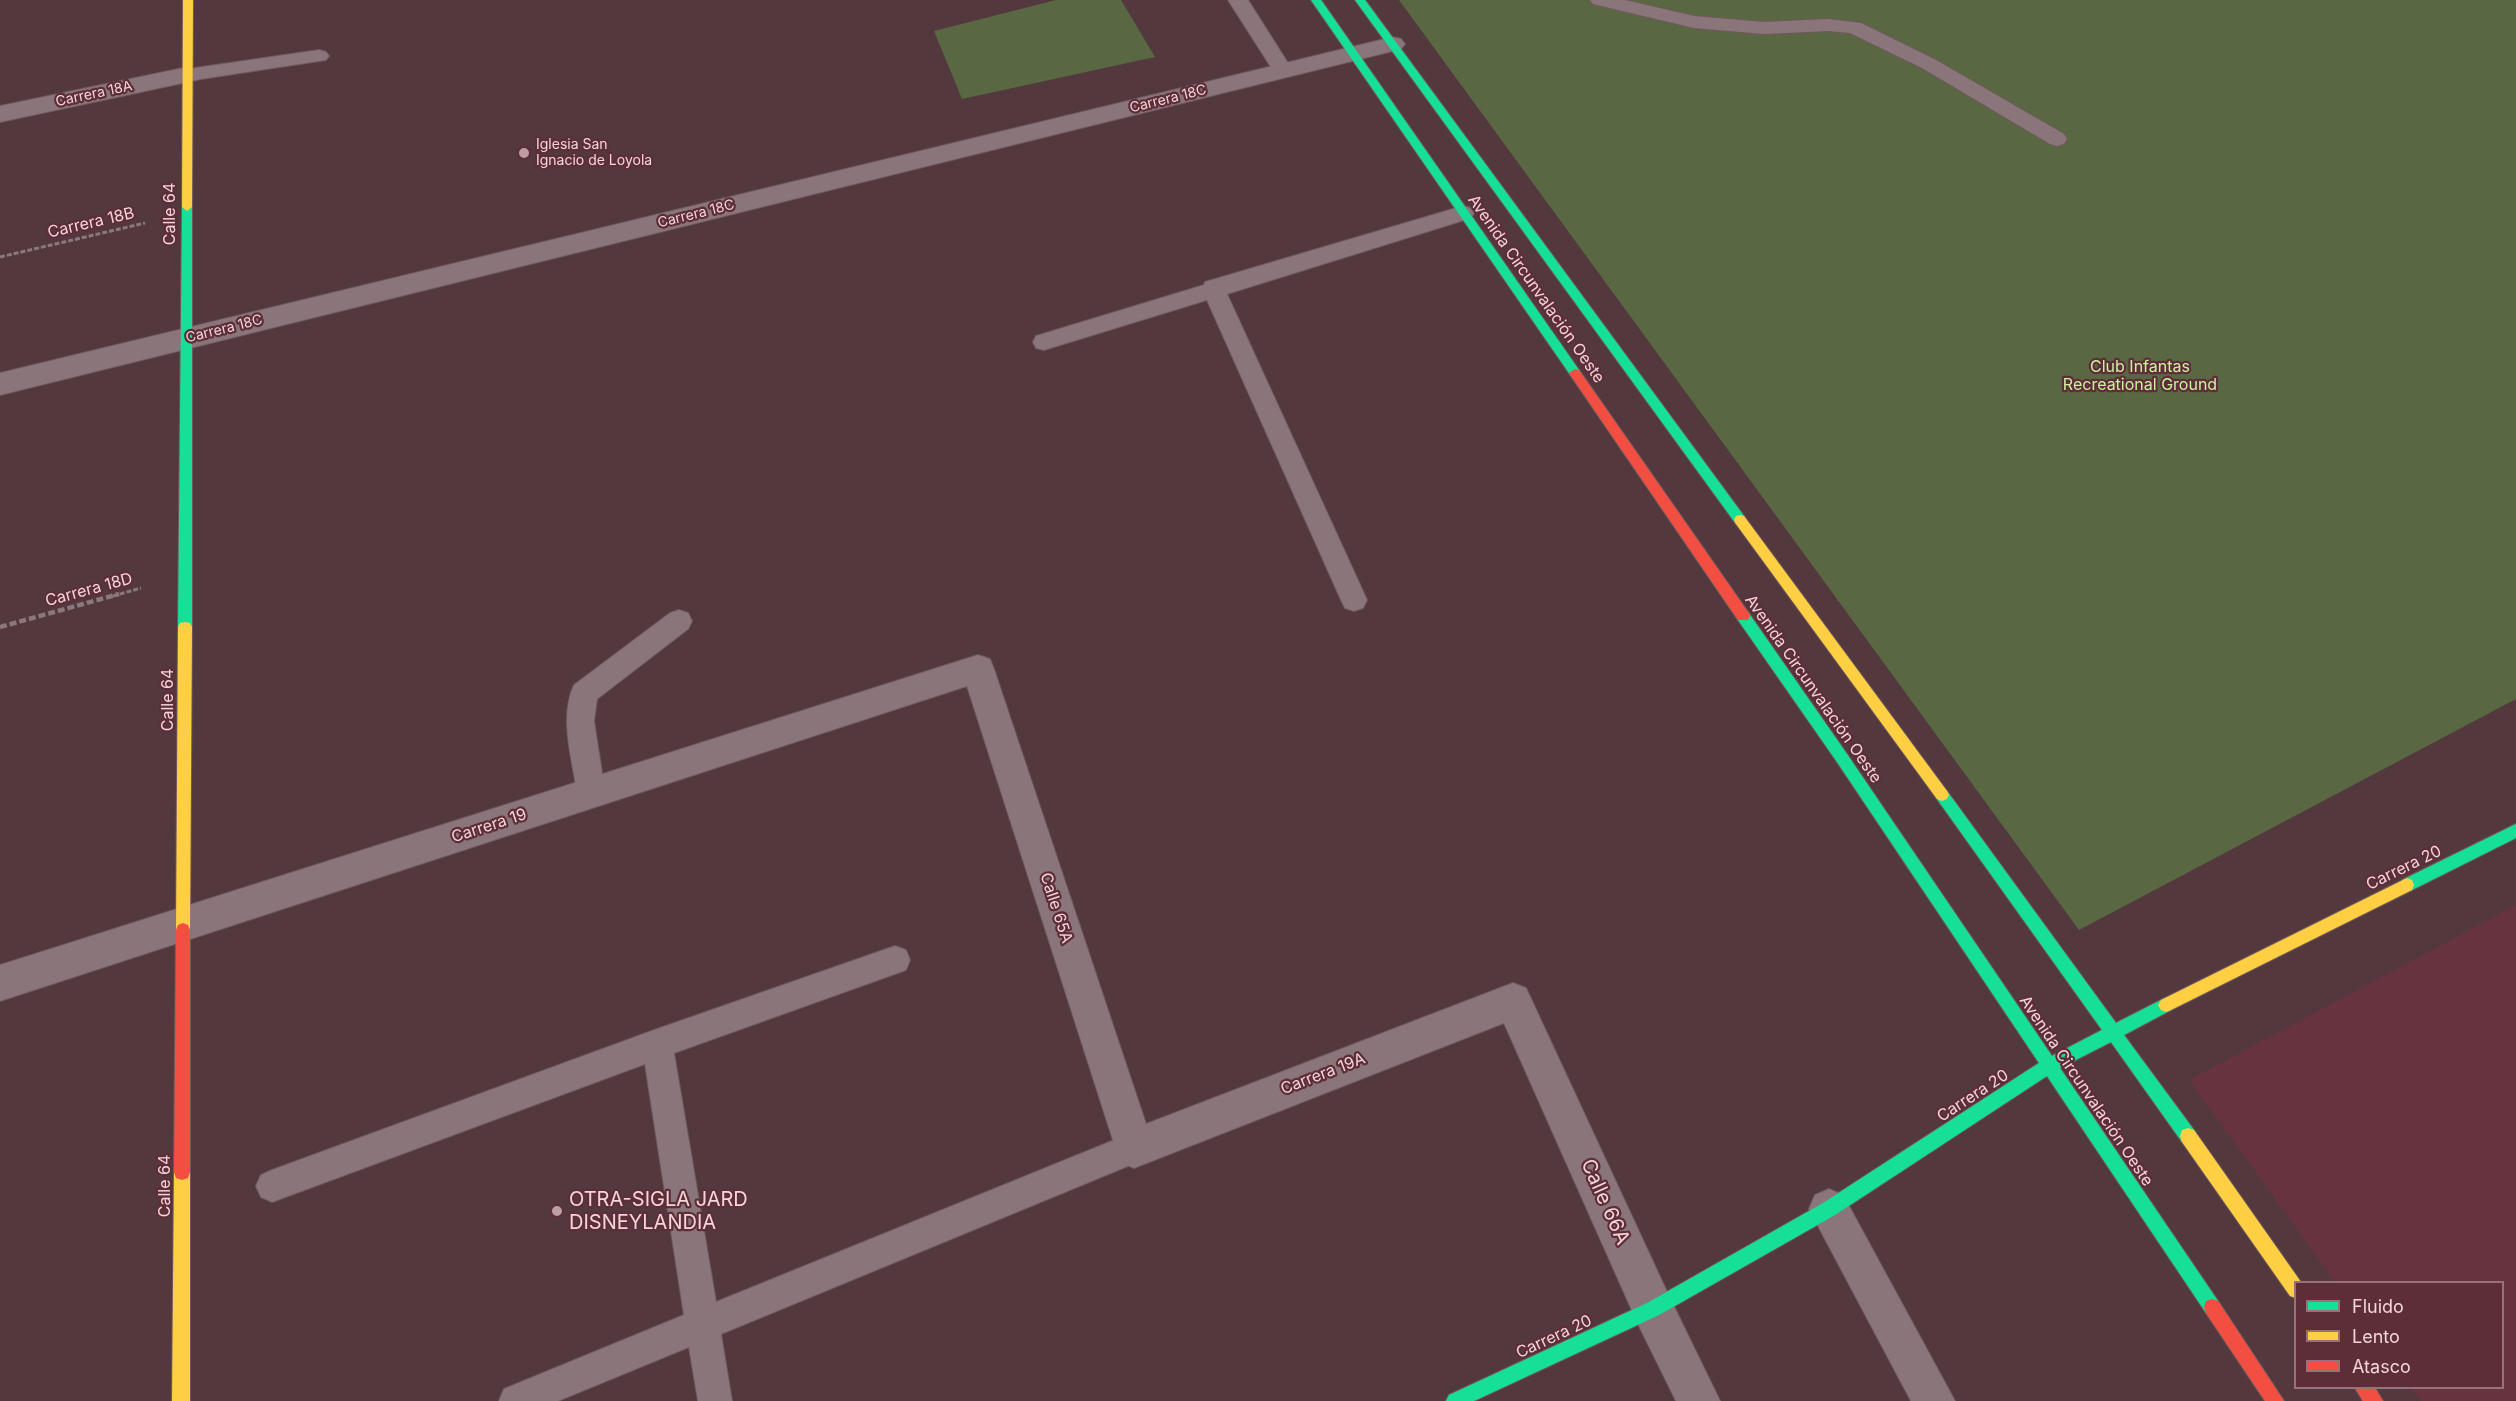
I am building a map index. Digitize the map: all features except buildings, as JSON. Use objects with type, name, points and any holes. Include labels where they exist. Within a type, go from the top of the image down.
[{"type":"main road","name":"Calle 64","points":[[181,1401],[188,0]]},
{"type":"main road","name":"Avenida Circunvalación Oeste","points":[[1316,0],[1842,758],[2275,1401]]},
{"type":"main road","name":"Avenida Circunvalación Oeste","points":[[1360,0],[2114,1031],[2294,1289]]},
{"type":"main road","name":"Carrera 20","points":[[1455,1401],[1653,1309],[1829,1209],[2049,1066],[2114,1031],[2516,831]]},
{"type":"main road","points":[[2365,1389],[2374,1401]]},
{"type":"street","name":"Carrera 18C","points":[[0,384],[1393,44]]},
{"type":"street","name":"Carrera 18A","points":[[0,114],[188,75]]},
{"type":"street","name":"Carrera 19","points":[[0,983],[978,669]]},
{"type":"street","name":"Calle 65A","points":[[978,669],[1134,1148]]},
{"type":"street","name":"Carrera 19A","points":[[1134,1148],[1513,1001]]},
{"type":"street","name":"Calle 66A","points":[[1513,1001],[1653,1309],[1699,1401]]},
{"type":"street","points":[[1829,1209],[1934,1401]]},
{"type":"lane","points":[[1238,0],[1283,71]]},
{"type":"lane","points":[[1600,0],[1694,22],[1764,28],[1828,25],[1854,27],[1929,64],[2057,139]]},
{"type":"lane","points":[[188,75],[320,56]]},
{"type":"lane","points":[[1044,342],[1213,288],[1463,213]]},
{"type":"lane","points":[[1213,288],[1354,600]]},
{"type":"lane","points":[[591,792],[580,721],[584,693],[679,621]]},
{"type":"lane","points":[[272,1185],[657,1044],[895,960]]},
{"type":"lane","points":[[657,1044],[715,1401]]},
{"type":"lane","points":[[516,1401],[1134,1148]]},
{"type":"path","name":"Carrera 18B","points":[[0,257],[187,213]]},
{"type":"path","name":"Carrera 18D","points":[[0,627],[185,576]]},
{"type":"shaded area","points":[[2516,905],[2516,1401],[2421,1401],[2412,1389],[2504,1389],[2504,1281],[2334,1281],[2189,1080]]},
{"type":"green space","points":[[1056,0],[1121,0],[1155,57],[962,99],[934,31]]},
{"type":"green space","name":"Club Infantas Recreational Ground","points":[[1399,0],[2516,0],[2516,699],[2079,930]]},
{"type":"traffic: fast","points":[[1316,0],[1575,373]]},
{"type":"traffic: fast","points":[[1360,0],[1740,520]]},
{"type":"traffic: fast","points":[[185,627],[187,207]]},
{"type":"traffic: fast","points":[[1743,616],[1842,758],[2212,1307]]},
{"type":"traffic: fast","points":[[1942,795],[2188,1136]]},
{"type":"traffic: fast","points":[[2407,885],[2516,831]]},
{"type":"traffic: fast","points":[[1455,1401],[1653,1309],[1829,1209],[2049,1066],[2166,1005]]},
{"type":"traffic: slow","points":[[187,207],[188,0]]},
{"type":"traffic: slow","points":[[1740,520],[1942,795]]},
{"type":"traffic: slow","points":[[183,930],[185,627]]},
{"type":"traffic: slow","points":[[2166,1005],[2407,885]]},
{"type":"traffic: slow","points":[[2188,1136],[2294,1287]]},
{"type":"traffic: slow","points":[[181,1401],[182,1172]]},
{"type":"traffic: jam","points":[[1575,373],[1743,616]]},
{"type":"traffic: jam","points":[[182,1172],[183,930]]},
{"type":"traffic: jam","points":[[2212,1307],[2275,1401]]},
{"type":"traffic: jam","points":[[2365,1389],[2374,1401]]},
{"type":"place","name":"Iglesia San Ignacio de Loyola","points":[[524,153]]},
{"type":"place","name":"OTRA-SIGLA JARD DISNEYLANDIA","points":[[557,1211]]}]
